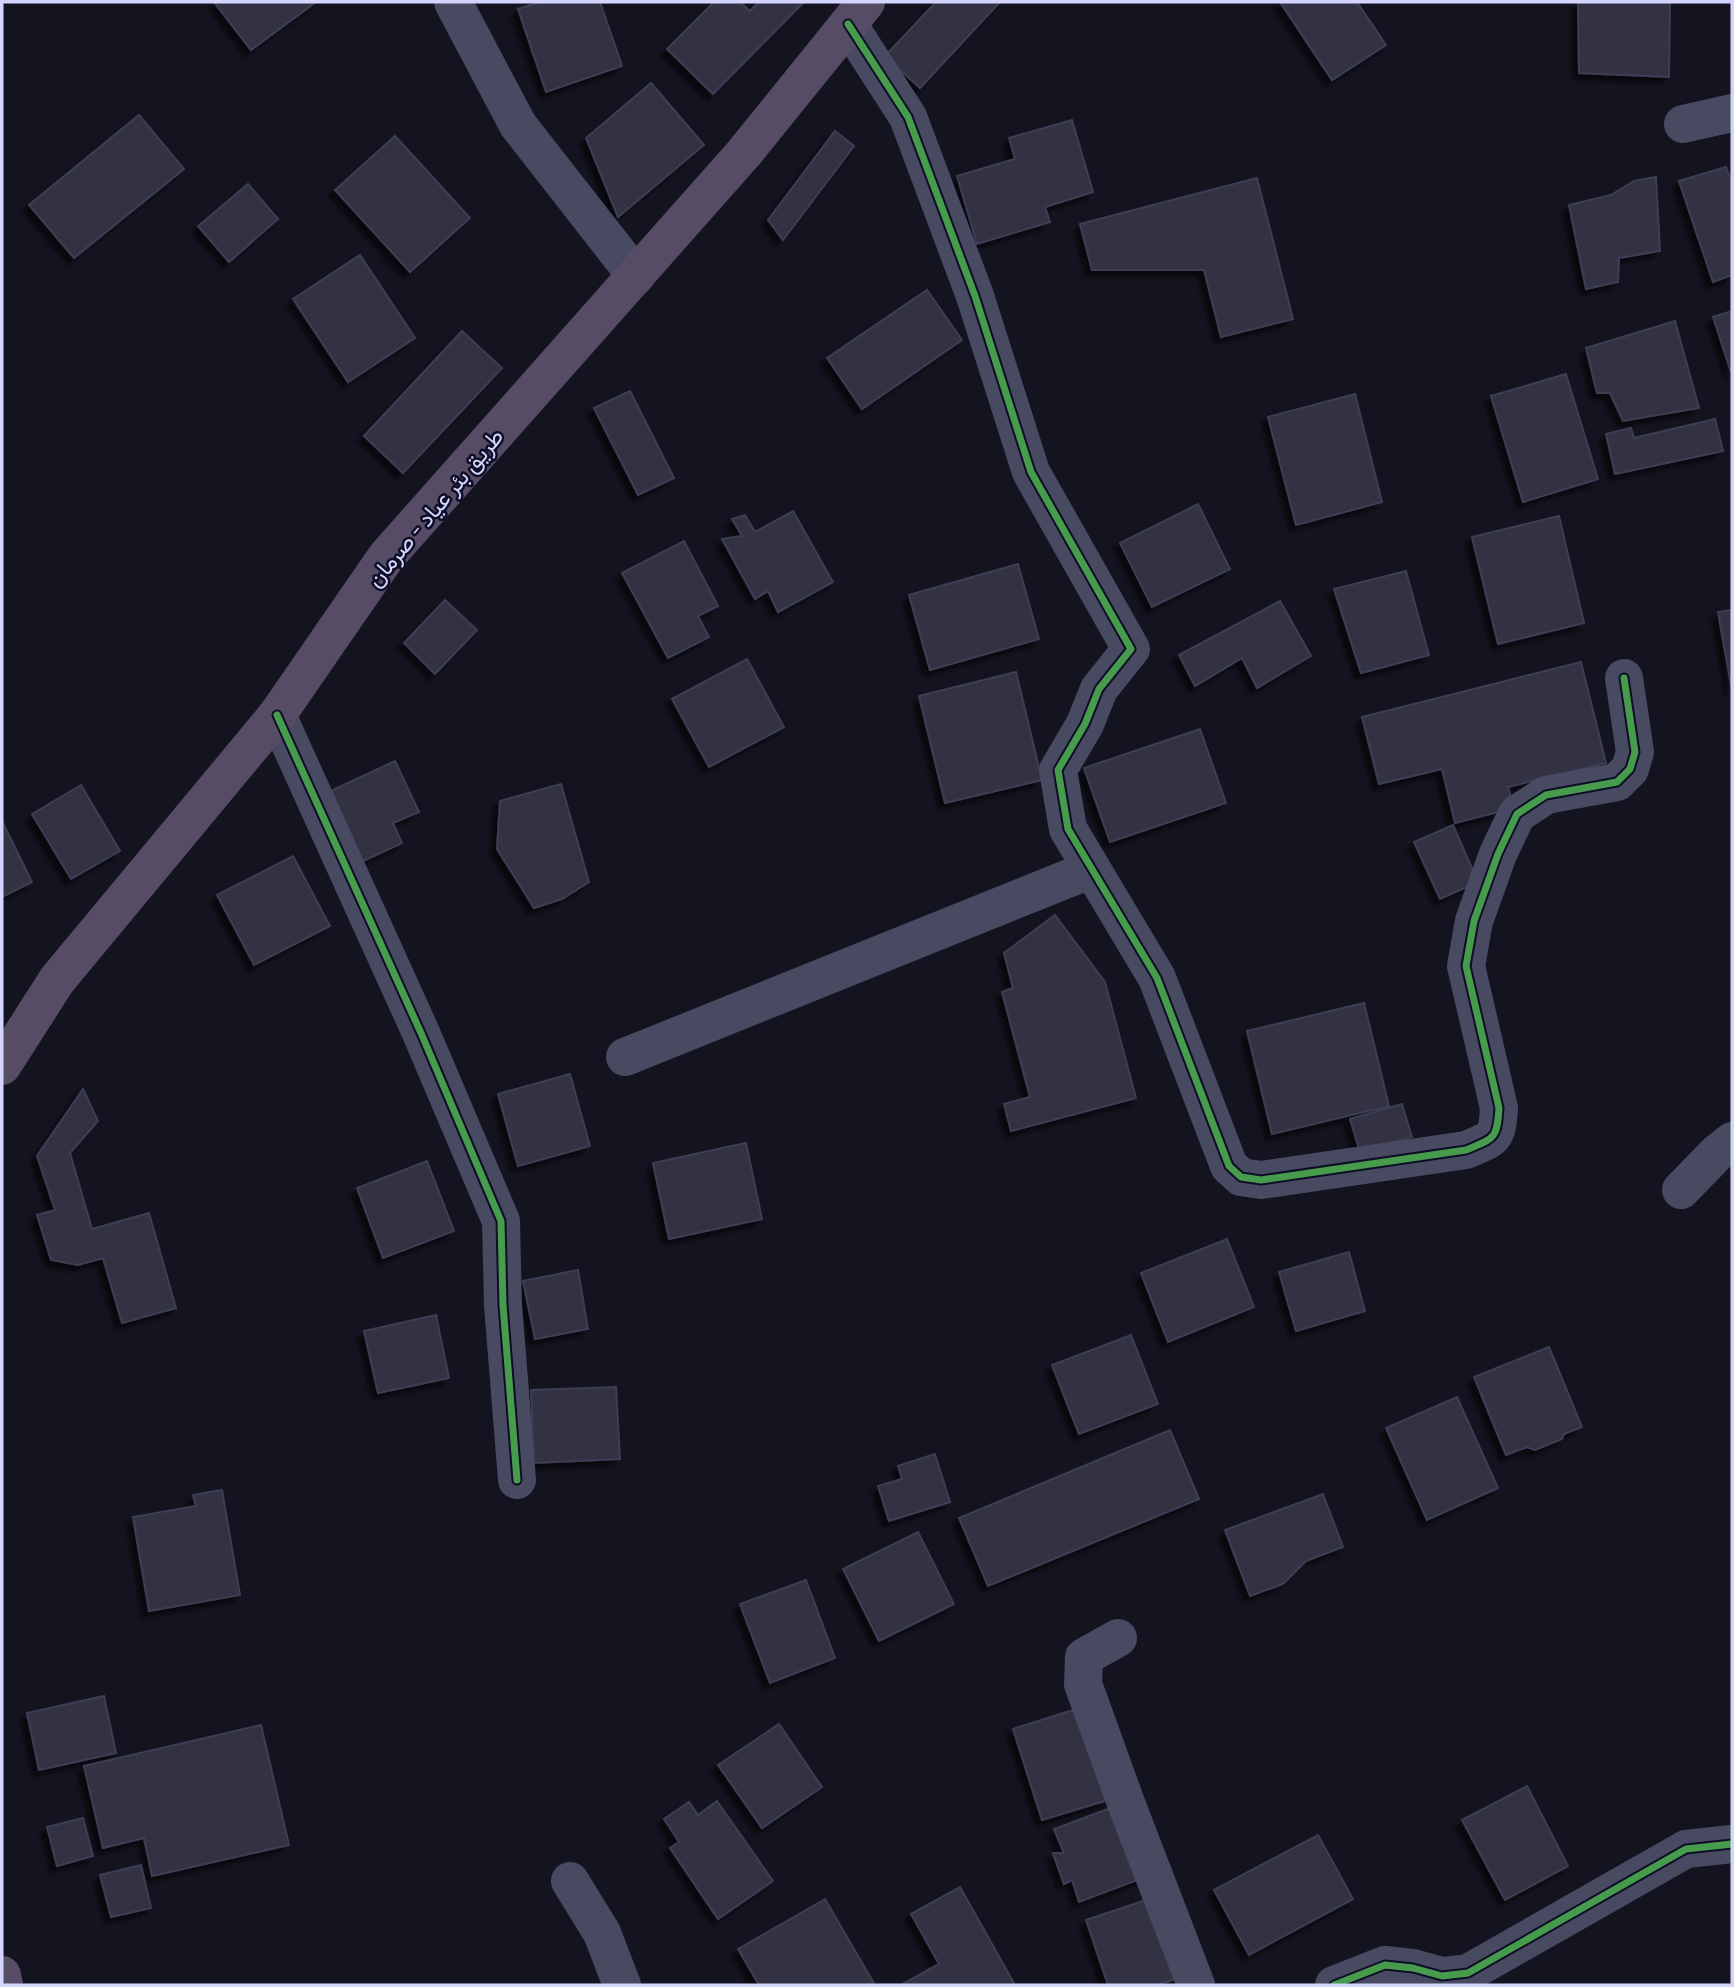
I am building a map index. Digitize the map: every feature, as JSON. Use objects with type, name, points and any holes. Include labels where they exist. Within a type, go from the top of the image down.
[{"type":"highway","name":"طريق بئر عياد - صرمان","points":[[2,1066],[57,980],[277,715],[386,557],[744,153],[857,13]]},
{"type":"highway","points":[[2,1975],[4,1985]]},
{"type":"street","points":[[453,2],[518,125],[636,276]]},
{"type":"street","points":[[857,13],[908,117],[975,296],[1031,472],[1131,649],[1099,689],[1085,724],[1058,771],[1068,829],[1157,978],[1229,1166],[1241,1177],[1261,1180],[1466,1150],[1492,1139],[1497,1128],[1499,1108],[1466,966],[1474,921],[1498,854],[1517,814],[1546,795],[1617,782],[1630,769],[1635,752],[1625,678]]},
{"type":"street","points":[[1683,124],[1732,113]]},
{"type":"street","points":[[277,715],[421,1033],[501,1221],[503,1305],[517,1480]]},
{"type":"street","points":[[625,1057],[1092,869]]},
{"type":"street","points":[[1681,1190],[1732,1141]]},
{"type":"street","points":[[1118,1639],[1084,1657],[1083,1684],[1196,1985]]},
{"type":"street","points":[[1334,1985],[1385,1965],[1413,1968],[1442,1976],[1468,1973],[1686,1849],[1732,1844]]},
{"type":"street","points":[[570,1881],[602,1933],[622,1985]]},
{"type":"building","points":[[214,2],[316,2],[251,50]]},
{"type":"building","points":[[540,2],[600,2],[622,66],[546,92],[518,9]]},
{"type":"building","points":[[714,2],[740,2],[750,11],[759,2],[804,2],[713,94],[667,49]]},
{"type":"building","points":[[936,2],[1000,2],[920,88],[885,56]]},
{"type":"building","points":[[1280,2],[1357,2],[1386,45],[1332,80]]},
{"type":"building","points":[[1578,2],[1670,2],[1669,77],[1579,73]]},
{"type":"building","points":[[651,83],[704,145],[618,217],[586,138]]},
{"type":"building","points":[[139,115],[184,169],[74,258],[29,205]]},
{"type":"building","points":[[1072,120],[1093,192],[1045,207],[1050,222],[977,244],[957,176],[1015,159],[1009,138]]},
{"type":"building","points":[[835,131],[854,146],[783,240],[768,220]]},
{"type":"building","points":[[395,136],[470,218],[410,272],[335,190]]},
{"type":"building","points":[[1726,167],[1732,182],[1732,275],[1713,282],[1679,181]]},
{"type":"building","points":[[1656,177],[1660,251],[1619,258],[1618,282],[1586,289],[1569,205],[1611,195],[1634,181]]},
{"type":"building","points":[[1257,178],[1293,319],[1221,337],[1204,270],[1092,270],[1080,224]]},
{"type":"building","points":[[248,184],[278,219],[229,262],[198,226]]},
{"type":"building","points":[[360,255],[415,338],[348,382],[293,299]]},
{"type":"building","points":[[927,290],[962,340],[862,409],[827,358]]},
{"type":"building","points":[[1732,311],[1732,375],[1713,317]]},
{"type":"building","points":[[1675,321],[1699,408],[1623,421],[1610,393],[1597,393],[1586,348]]},
{"type":"building","points":[[462,331],[502,368],[403,473],[364,436]]},
{"type":"building","points":[[1566,374],[1598,479],[1523,502],[1491,396]]},
{"type":"building","points":[[630,391],[674,478],[638,495],[594,408]]},
{"type":"building","points":[[1355,394],[1382,502],[1296,525],[1268,417]]},
{"type":"building","points":[[1715,419],[1723,451],[1615,474],[1606,434],[1631,428],[1634,438]]},
{"type":"building","points":[[1198,504],[1230,569],[1152,607],[1120,543]]},
{"type":"building","points":[[793,511],[833,582],[778,612],[768,591],[755,599],[722,539],[742,536],[732,519],[745,515],[755,532]]},
{"type":"building","points":[[1559,516],[1584,623],[1498,644],[1472,537]]},
{"type":"building","points":[[684,541],[718,606],[698,616],[709,637],[668,658],[622,573]]},
{"type":"building","points":[[1018,564],[1039,639],[930,670],[909,595]]},
{"type":"building","points":[[1406,571],[1429,655],[1361,673],[1334,589]]},
{"type":"building","points":[[445,600],[477,630],[435,674],[404,643]]},
{"type":"building","points":[[1280,601],[1311,656],[1257,688],[1242,658],[1195,686],[1179,655]]},
{"type":"building","points":[[1732,610],[1732,691],[1718,612]]},
{"type":"building","points":[[747,659],[784,727],[709,767],[672,699]]},
{"type":"building","points":[[1581,662],[1606,763],[1508,787],[1514,808],[1455,823],[1442,769],[1379,784],[1362,717]]},
{"type":"building","points":[[1016,672],[1042,780],[945,803],[919,696]]},
{"type":"building","points":[[1200,729],[1226,803],[1110,842],[1084,768]]},
{"type":"building","points":[[395,761],[419,812],[393,823],[402,843],[357,864],[324,794]]},
{"type":"building","points":[[561,784],[589,882],[562,899],[534,908],[497,849],[500,801]]},
{"type":"building","points":[[81,785],[120,851],[71,879],[32,814]]},
{"type":"building","points":[[2,821],[32,882],[2,897]]},
{"type":"building","points":[[1453,825],[1478,882],[1440,899],[1414,842]]},
{"type":"building","points":[[293,856],[330,926],[254,965],[217,895]]},
{"type":"building","points":[[1055,915],[1105,982],[1136,1098],[1011,1131],[1004,1104],[1030,1097],[1002,992],[1013,988],[1004,953]]},
{"type":"building","points":[[1364,1003],[1389,1106],[1272,1134],[1247,1031]]},
{"type":"building","points":[[570,1074],[590,1146],[518,1166],[498,1094]]},
{"type":"building","points":[[83,1089],[98,1121],[70,1153],[92,1229],[149,1213],[176,1308],[122,1323],[103,1258],[78,1265],[51,1260],[37,1215],[55,1210],[37,1156]]},
{"type":"building","points":[[1402,1104],[1412,1137],[1360,1152],[1350,1119]]},
{"type":"building","points":[[746,1143],[762,1219],[669,1239],[653,1163]]},
{"type":"building","points":[[427,1161],[454,1231],[383,1258],[357,1188]]},
{"type":"building","points":[[1227,1239],[1254,1307],[1168,1342],[1141,1273]]},
{"type":"building","points":[[1349,1252],[1365,1311],[1296,1331],[1279,1272]]},
{"type":"building","points":[[578,1270],[588,1329],[535,1339],[523,1281]]},
{"type":"building","points":[[436,1315],[449,1378],[378,1393],[364,1331]]},
{"type":"building","points":[[1131,1335],[1158,1404],[1079,1434],[1052,1365]]},
{"type":"building","points":[[1549,1347],[1582,1427],[1535,1450],[1527,1447],[1506,1455],[1474,1377]]},
{"type":"building","points":[[616,1387],[620,1459],[534,1463],[531,1390]]},
{"type":"building","points":[[1457,1397],[1498,1488],[1427,1520],[1386,1428]]},
{"type":"building","points":[[1170,1430],[1199,1499],[988,1586],[959,1518]]},
{"type":"building","points":[[935,1454],[950,1502],[889,1521],[878,1486],[902,1479],[898,1466]]},
{"type":"building","points":[[222,1490],[240,1595],[149,1611],[133,1517],[196,1506],[193,1495]]},
{"type":"building","points":[[1323,1494],[1343,1547],[1306,1561],[1283,1584],[1250,1596],[1225,1530]]},
{"type":"building","points":[[918,1532],[954,1604],[879,1641],[843,1569]]},
{"type":"building","points":[[806,1580],[835,1658],[770,1683],[740,1604]]},
{"type":"building","points":[[104,1696],[116,1753],[39,1770],[27,1713]]},
{"type":"building","points":[[1079,1708],[1108,1800],[1042,1820],[1013,1729]]},
{"type":"building","points":[[779,1724],[822,1787],[762,1828],[718,1765]]},
{"type":"building","points":[[261,1725],[289,1845],[152,1876],[144,1838],[103,1848],[84,1766]]},
{"type":"building","points":[[1527,1786],[1568,1866],[1505,1900],[1462,1820]]},
{"type":"building","points":[[717,1801],[773,1881],[718,1919],[670,1848],[679,1842],[664,1819],[689,1802],[698,1815]]},
{"type":"building","points":[[1121,1804],[1148,1876],[1079,1902],[1072,1880],[1064,1884],[1053,1853],[1064,1853],[1054,1829]]},
{"type":"building","points":[[83,1818],[93,1856],[57,1866],[47,1827]]},
{"type":"building","points":[[1318,1835],[1353,1899],[1249,1955],[1214,1890]]},
{"type":"building","points":[[141,1865],[151,1908],[111,1917],[100,1875]]},
{"type":"building","points":[[960,1887],[1015,1985],[901,1985],[939,1964],[911,1914]]},
{"type":"building","points":[[1158,1896],[1185,1976],[1157,1985],[1108,1985],[1086,1920]]},
{"type":"building","points":[[825,1899],[875,1985],[759,1985],[738,1949]]},
{"type":"cycle path","points":[[848,24],[908,117],[975,296],[1031,472],[1131,649],[1099,689],[1085,724],[1058,770],[1068,829],[1157,978],[1229,1166],[1241,1177],[1261,1180],[1466,1150],[1492,1136],[1497,1126],[1499,1108],[1466,966],[1474,921],[1498,854],[1517,814],[1546,795],[1617,782],[1630,769],[1635,752],[1624,678]]},
{"type":"cycle path","points":[[277,715],[421,1033],[501,1221],[503,1305],[517,1480]]},
{"type":"cycle path","points":[[1334,1985],[1385,1965],[1413,1968],[1442,1976],[1468,1973],[1686,1849],[1732,1844]]}]
